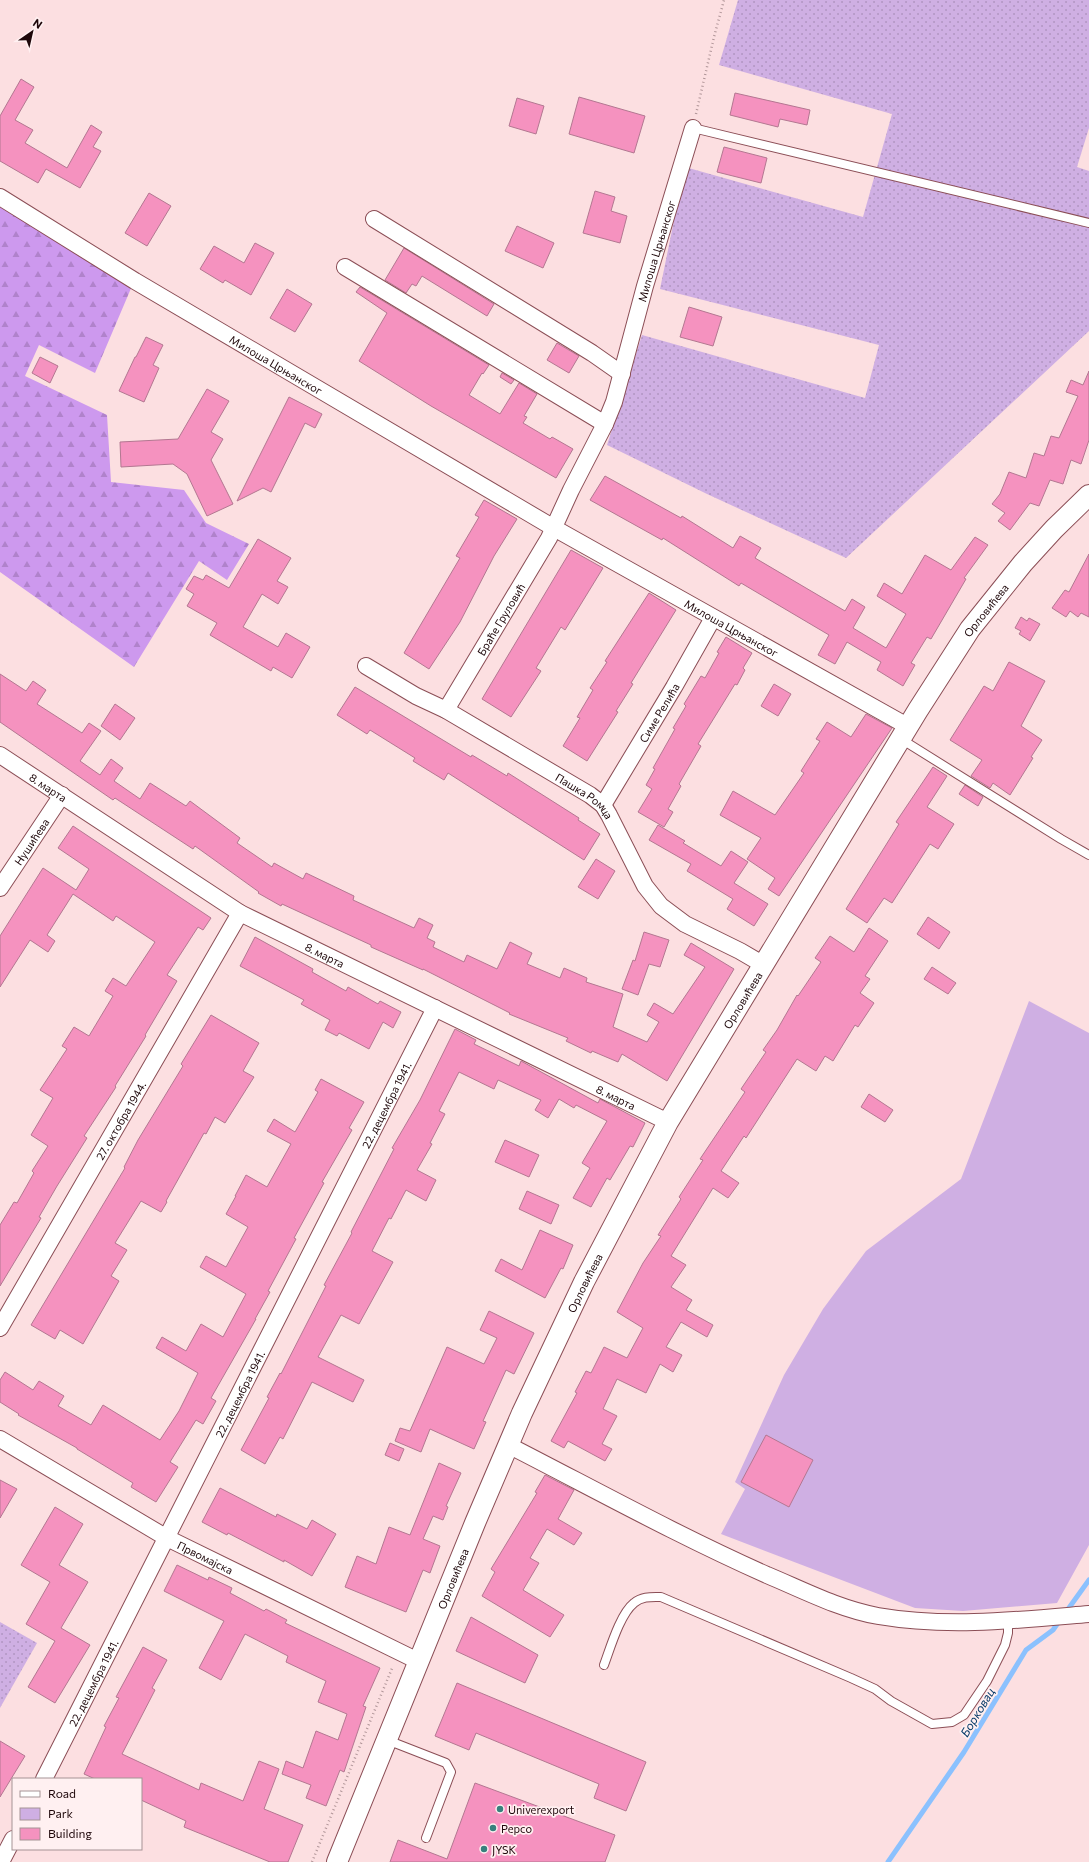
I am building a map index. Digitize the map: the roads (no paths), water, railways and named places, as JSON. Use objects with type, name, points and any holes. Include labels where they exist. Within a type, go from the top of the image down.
[{"type":"street","name":"Милоша Црњанског","points":[[554,528],[571,490],[605,424],[614,402],[645,286],[693,128]]},
{"type":"street","name":"Милоша Црњанског","points":[[0,197],[135,281],[554,528],[713,618],[905,733]]},
{"type":"street","points":[[374,219],[592,353],[622,374]]},
{"type":"street","points":[[345,267],[605,424]]},
{"type":"street","name":"Орловићева","points":[[337,1862],[418,1661],[508,1445],[550,1350],[668,1122],[966,635],[998,592],[1054,529],[1089,495]]},
{"type":"street","name":"Браће Груловић","points":[[446,710],[554,528]]},
{"type":"street","name":"Симе Релића","points":[[603,806],[713,618]]},
{"type":"street","name":"Пашка Ромца","points":[[366,666],[416,696],[446,710],[590,795],[603,806],[612,820],[645,886],[661,906],[685,924],[740,950],[764,965]]},
{"type":"street","name":"8. марта","points":[[0,755],[240,913],[668,1122]]},
{"type":"street","name":"Нушићева","points":[[0,888],[62,796]]},
{"type":"street","name":"27. октобра 1944.","points":[[0,1328],[240,913]]},
{"type":"street","name":"22. децембра 1941.","points":[[45,1778],[435,1008]]},
{"type":"street","name":"Првомајска","points":[[0,1439],[167,1538],[418,1661]]},
{"type":"street","points":[[508,1445],[715,1552],[828,1602],[876,1616],[915,1622],[938,1623],[1085,1615]]},
{"type":"street","points":[[1,1862],[12,1841]]},
{"type":"lane","points":[[693,128],[1089,223]]},
{"type":"lane","points":[[905,733],[1061,839],[1089,855]]},
{"type":"lane","points":[[604,1666],[625,1614],[634,1603],[647,1596],[661,1597],[851,1678],[875,1690],[932,1724],[952,1722],[964,1715],[987,1680],[1005,1645],[1008,1633],[1008,1620]]},
{"type":"lane","points":[[387,1740],[446,1763],[451,1772],[426,1838]]},
{"type":"waterway","name":"Борковац","points":[[1066,1612],[1089,1580]]},
{"type":"waterway","name":"Борковац","points":[[888,1862],[964,1752],[1026,1650],[1053,1630],[1060,1620]]},
{"type":"place","name":"Univerexport","points":[[500,1809]]},
{"type":"place","name":"Pepco","points":[[493,1828]]},
{"type":"place","name":"JYSK","points":[[484,1849]]}]
